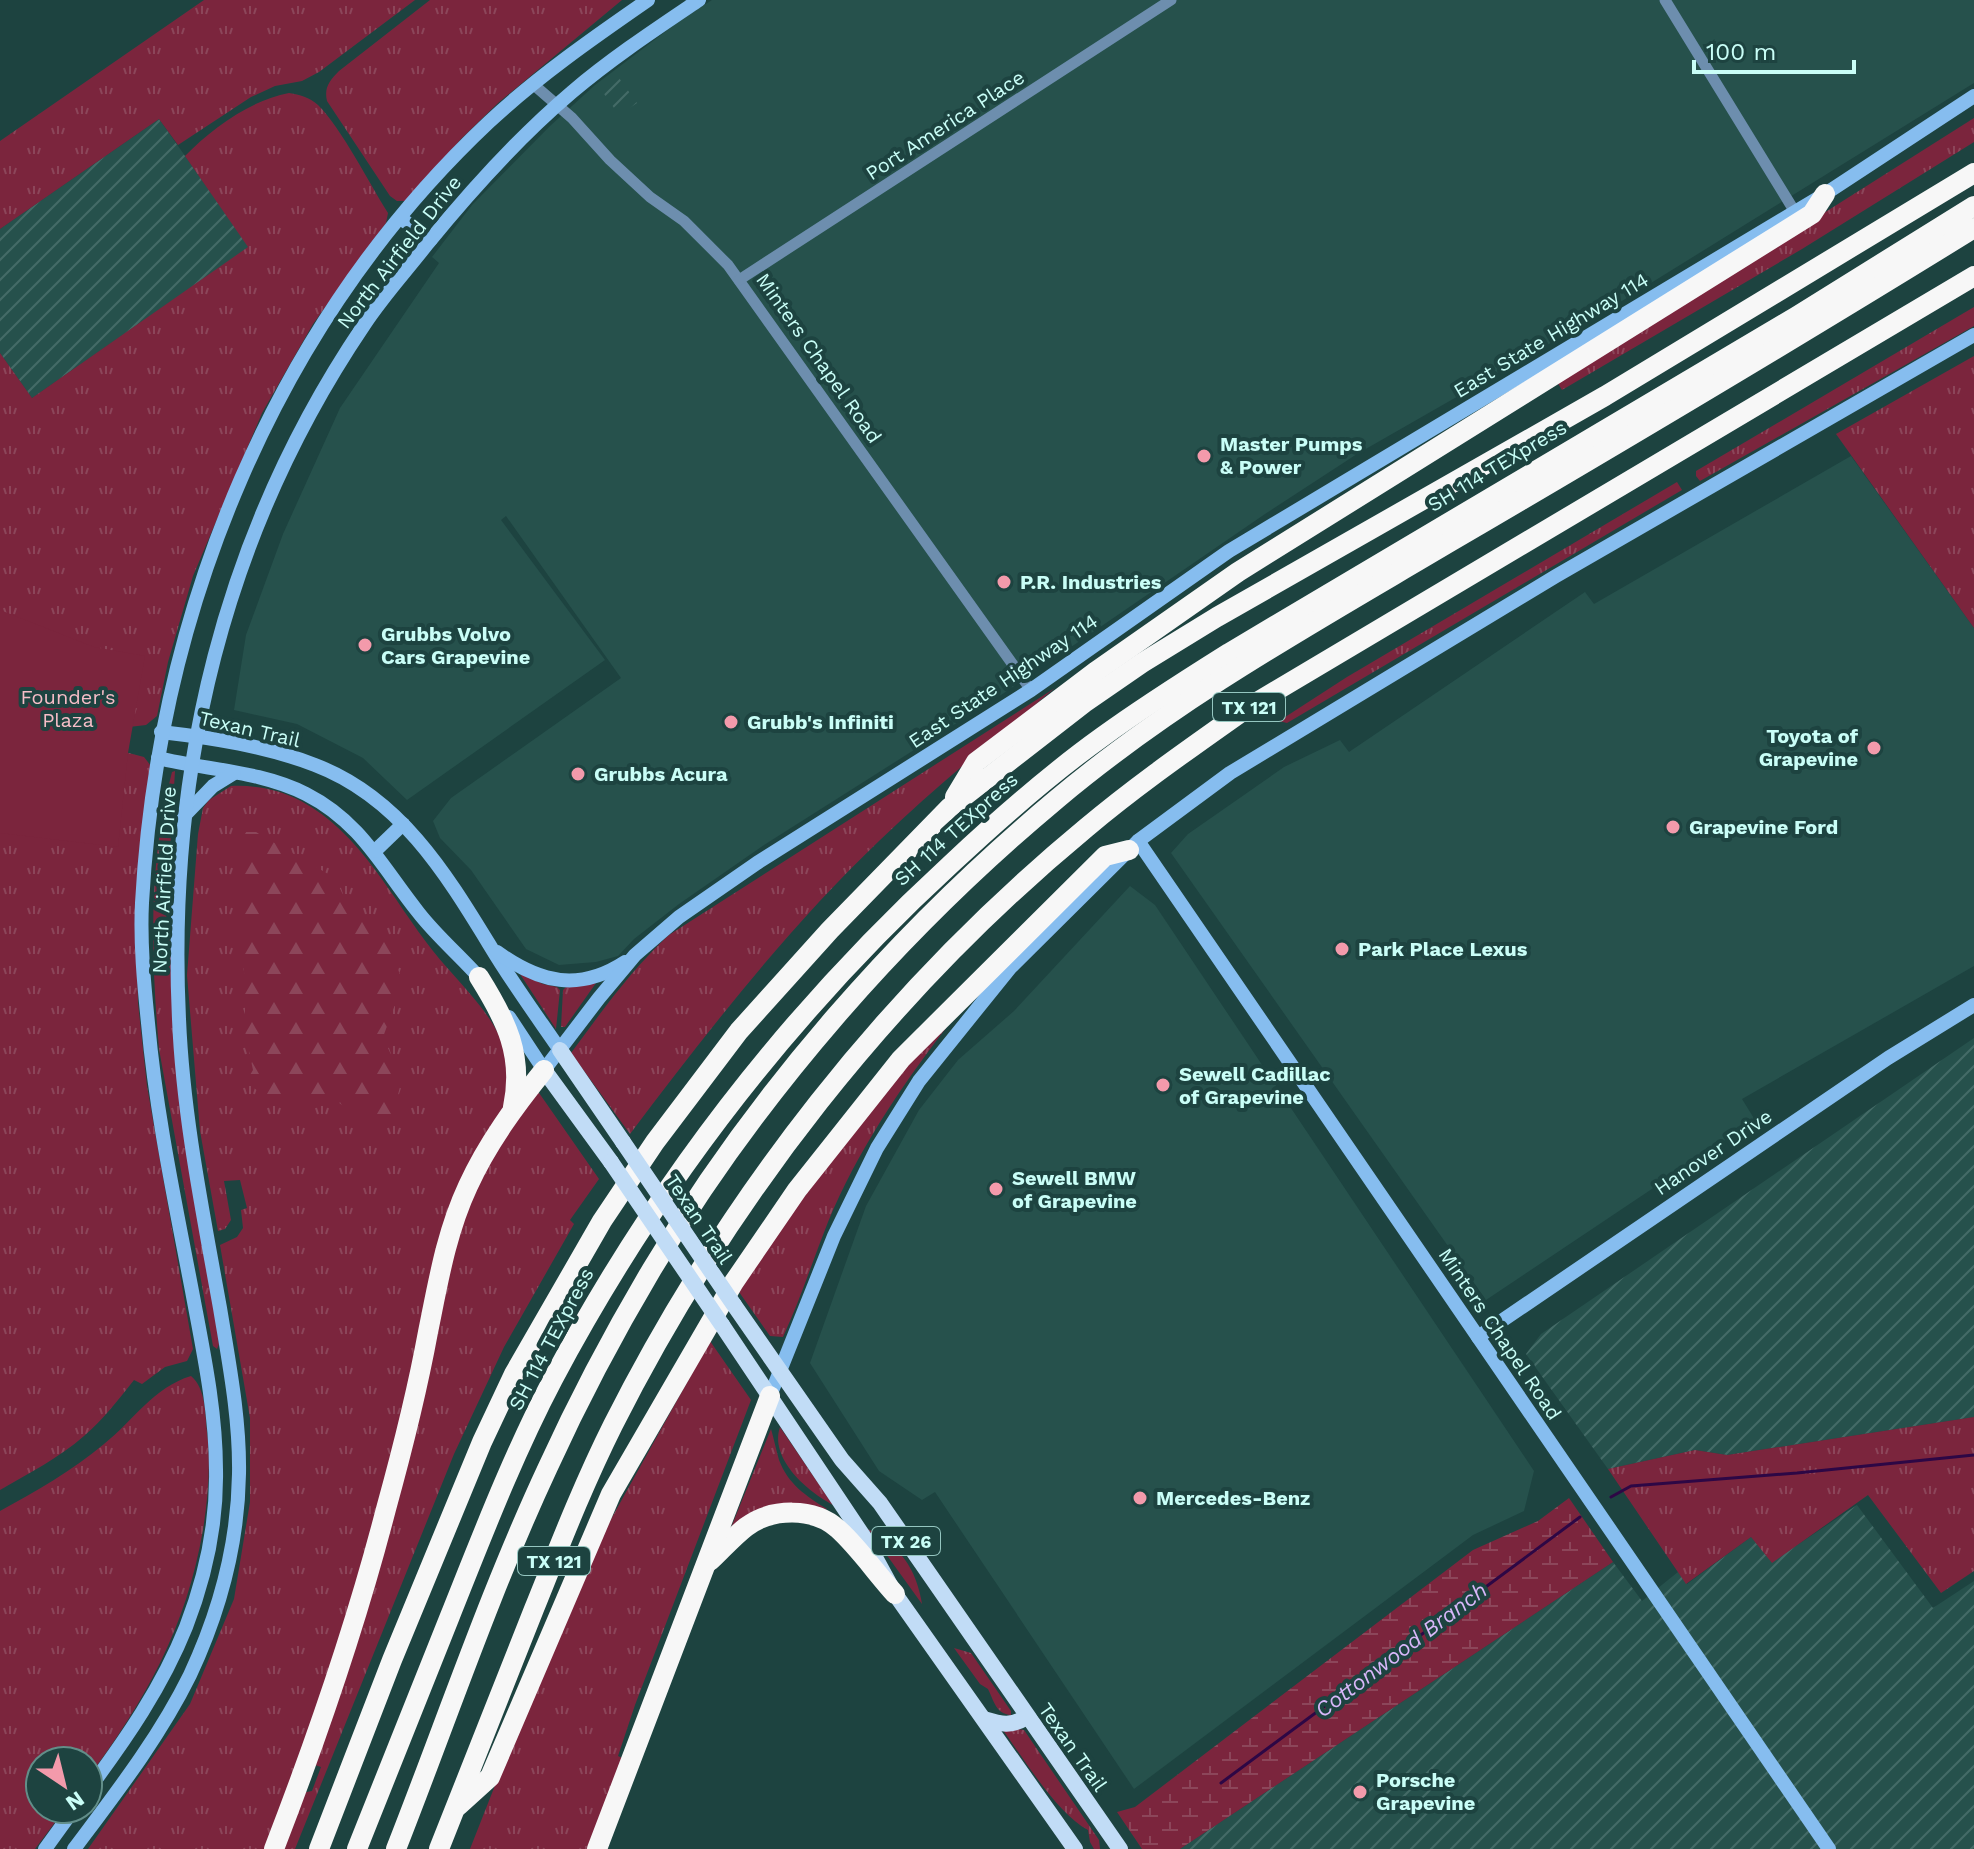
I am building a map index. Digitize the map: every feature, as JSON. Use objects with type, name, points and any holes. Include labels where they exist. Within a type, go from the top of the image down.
[{"type":"highway","points":[[319,1849],[403,1631],[482,1442],[514,1374],[578,1261],[655,1142],[739,1031],[830,930],[949,808],[1084,703],[1142,663],[1605,396],[1974,173]]},
{"type":"highway","points":[[949,808],[976,762],[1194,602],[1812,214],[1825,194]]},
{"type":"highway","name":"SH 114 TEXpress","points":[[357,1849],[487,1522],[545,1395],[590,1313],[664,1195],[717,1119],[775,1046],[869,942],[969,846],[1040,786],[1100,738],[1165,693],[1797,316],[1974,206]]},
{"type":"highway","name":"SH 114 TEXpress","points":[[396,1849],[546,1471],[616,1333],[671,1240],[740,1138],[787,1076],[890,957],[944,902],[1057,799],[1176,709],[1307,627],[1974,228]]},
{"type":"highway","name":"TX 121","points":[[439,1849],[578,1500],[668,1321],[721,1236],[811,1111],[913,991],[968,935],[1085,828],[1147,779],[1247,708],[1974,276]]},
{"type":"highway","points":[[455,1808],[490,1777],[611,1494],[726,1295],[772,1225],[861,1108],[939,1019],[1105,856],[1133,846]]},
{"type":"highway","points":[[479,977],[504,1019],[516,1059],[517,1089],[512,1111]]},
{"type":"highway","points":[[274,1849],[360,1602],[408,1424],[438,1281],[457,1214],[481,1160],[512,1111],[544,1070]]},
{"type":"highway","points":[[597,1849],[770,1396]]},
{"type":"highway","points":[[704,1567],[754,1522],[772,1515],[793,1513],[824,1520],[838,1529],[895,1594]]},
{"type":"main road","name":"North Airfield Drive","points":[[104,1769],[130,1734],[173,1658],[197,1593],[215,1502],[214,1426],[196,1312],[165,1155],[148,1026],[142,905],[161,732],[191,614],[226,510],[283,389],[354,280],[400,218],[489,122],[586,43],[648,0]]},
{"type":"main road","name":"North Airfield Drive","points":[[74,1849],[153,1741],[190,1674],[219,1600],[236,1520],[239,1439],[184,1081],[179,1017],[183,816],[196,736],[225,613],[241,563],[290,452],[326,386],[365,324],[470,191],[557,106],[626,50],[699,0]]},
{"type":"main road","name":"East State Highway 114","points":[[544,1070],[635,955],[679,917],[757,863],[1031,690],[1229,551],[1825,194],[1974,96]]},
{"type":"main road","points":[[400,218],[431,239]]},
{"type":"main road","points":[[770,1396],[778,1370],[858,1185],[919,1081],[1010,968],[1133,846],[1243,766],[1556,576],[1974,335]]},
{"type":"main road","name":"Texan Trail","points":[[161,732],[271,751],[317,765],[378,800],[403,824],[443,871],[490,946],[778,1370],[842,1460],[880,1503],[1120,1849]]},
{"type":"main road","name":"Texan Trail","points":[[158,758],[273,781],[304,793],[333,809],[375,851],[417,911],[501,1005],[770,1396],[865,1539],[895,1594],[1075,1849]]},
{"type":"main road","points":[[183,816],[213,786],[234,773]]},
{"type":"main road","points":[[375,851],[403,824]]},
{"type":"main road","name":"Minters Chapel Road","points":[[1133,846],[1478,1337],[1829,1849]]},
{"type":"main road","points":[[490,946],[512,963],[560,982],[585,980],[612,971],[635,955]]},
{"type":"main road","name":"Hanover Drive","points":[[1478,1337],[1888,1058],[1974,1005]]},
{"type":"main road","points":[[984,1719],[1008,1725],[1027,1717]]},
{"type":"main road","points":[[45,1849],[62,1825]]},
{"type":"street","name":"Port America Place","points":[[739,280],[1171,0]]},
{"type":"street","points":[[1665,0],[1795,212]]},
{"type":"street","name":"Minters Chapel Road","points":[[534,85],[650,197],[703,237],[739,280],[1031,690]]},
{"type":"shaded area","points":[[712,0],[1974,0],[1974,83],[1596,317],[1357,454],[1004,693],[764,845],[679,904],[634,939],[618,956],[596,962],[559,965],[526,949],[471,870],[440,838],[433,821],[451,798],[621,678],[506,516],[501,520],[605,660],[407,800],[363,758],[297,724],[234,710],[246,635],[283,534],[340,408],[439,263],[432,257],[472,205],[550,126],[595,85]]},
{"type":"shaded area","points":[[619,78],[637,103],[619,115],[602,91]]},
{"type":"shaded area","points":[[159,119],[249,247],[32,398],[0,353],[0,229]]},
{"type":"shaded area","points":[[1851,456],[1974,628],[1974,966],[1742,1099],[1755,1120],[1486,1300],[1171,853],[1188,834],[1284,767],[1340,740],[1349,752],[1585,592],[1594,604]]},
{"type":"shaded area","points":[[1130,886],[1155,905],[1534,1471],[1524,1511],[1473,1535],[1134,1789],[935,1492],[922,1500],[879,1471],[810,1363],[866,1206],[919,1110],[958,1060],[1014,1011]]},
{"type":"shaded area","points":[[1974,1038],[1974,1417],[1727,1455],[1695,1450],[1608,1469],[1526,1354],[1541,1334]]},
{"type":"shaded area","points":[[1857,1505],[1933,1608],[1974,1581],[1974,1849],[1180,1849],[1613,1562],[1642,1601],[1678,1572],[1687,1584],[1751,1537],[1772,1562]]},
{"type":"green space","points":[[204,0],[415,0],[319,72],[302,81],[275,86],[251,97],[178,145],[159,119],[0,229],[0,141]]},
{"type":"green space","points":[[430,0],[622,0],[498,103],[461,139],[410,197],[397,201],[390,196],[327,101],[326,92],[339,71]]},
{"type":"green space","points":[[289,93],[311,100],[327,115],[388,213],[386,223],[313,324],[262,413],[193,576],[168,662],[157,716],[146,725],[129,727],[0,631],[0,353],[32,398],[248,247],[185,156],[207,135],[233,117],[261,102]]},
{"type":"green space","points":[[1974,118],[1974,142],[1802,249],[1562,390],[1557,382]]},
{"type":"green space","points":[[1974,307],[1974,326],[1700,481],[1696,476],[1696,471]]},
{"type":"green space","points":[[1974,356],[1974,628],[1836,434]]},
{"type":"green space","points":[[1677,482],[1682,490],[1287,723],[1279,721],[1347,677]]},
{"type":"green space","name":"Founder's Plaza","points":[[0,610],[94,647],[145,656],[128,753],[118,847],[0,833]]},
{"type":"green space","points":[[1055,688],[922,801],[845,875],[749,982],[630,1134],[571,1053],[617,991],[655,948],[669,935]]},
{"type":"green space","points":[[125,752],[144,757],[151,766],[136,898],[138,1003],[147,1086],[193,1349],[187,1361],[165,1367],[142,1384],[134,1380],[104,1417],[74,1444],[0,1490],[0,806]]},
{"type":"green space","points":[[175,771],[166,914],[175,1027],[219,1344],[217,1349],[213,1346],[159,1049],[156,1014],[153,944],[155,875],[164,806],[172,772]]},
{"type":"green space","points":[[231,786],[267,789],[293,797],[322,814],[358,849],[433,951],[491,1020],[511,1071],[510,1091],[482,1150],[317,1713],[266,1849],[88,1849],[190,1704],[234,1599],[250,1502],[250,1418],[220,1245],[237,1237],[243,1228],[241,1210],[247,1208],[240,1180],[224,1181],[231,1220],[225,1229],[218,1231],[200,1131],[187,975],[198,834],[203,808],[209,800]]},
{"type":"green space","points":[[256,832],[335,878],[345,899],[357,913],[372,916],[382,925],[403,983],[383,1037],[402,1079],[392,1118],[384,1128],[368,1124],[330,1098],[265,1094],[247,1080],[253,1070],[245,1032],[245,978],[237,932],[239,836]]},
{"type":"green space","points":[[520,974],[560,990],[556,1029]]},
{"type":"green space","points":[[596,983],[565,1027],[561,1027],[563,990]]},
{"type":"green space","points":[[943,1025],[946,1028],[896,1097],[852,1171],[828,1222],[783,1337],[770,1336],[739,1292],[834,1151]]},
{"type":"green space","points":[[537,1090],[599,1179],[570,1220],[574,1224],[504,1347],[454,1454],[295,1849],[280,1849],[301,1793],[312,1791],[321,1767],[312,1764],[448,1266],[467,1207],[483,1172]]},
{"type":"green space","points":[[710,1341],[751,1400],[635,1705],[618,1756],[628,1761],[592,1849],[470,1849],[542,1666],[590,1557]]},
{"type":"green space","points":[[191,1376],[200,1388],[208,1444],[208,1481],[196,1566],[174,1631],[145,1691],[104,1756],[104,1745],[24,1745],[24,1825],[53,1825],[35,1849],[0,1849],[0,1511],[79,1463],[115,1435],[155,1396]]},
{"type":"green space","points":[[1974,1417],[1974,1571],[1941,1593],[1868,1495],[1772,1563],[1751,1537],[1686,1584],[1608,1469],[1695,1450],[1727,1455]]},
{"type":"green space","points":[[780,1427],[833,1505],[802,1483],[785,1462],[778,1439]]},
{"type":"green space","points":[[771,1429],[779,1460],[787,1476],[805,1494],[827,1509],[730,1530]]},
{"type":"green space","points":[[1569,1498],[1613,1562],[1180,1849],[1142,1849],[1117,1812],[1135,1807],[1473,1550],[1538,1521]]},
{"type":"green space","points":[[868,1529],[905,1559],[916,1579],[922,1604]]},
{"type":"green space","points":[[954,1648],[971,1653],[1011,1715],[999,1709],[988,1689],[980,1684]]},
{"type":"green space","points":[[1000,1726],[1024,1730],[1099,1840],[1100,1849],[1094,1849],[1088,1830],[1052,1798]]},
{"type":"waterway","name":"Cottonwood Branch","points":[[1611,1497],[1631,1486],[1974,1455]]},
{"type":"waterway","name":"Cottonwood Branch","points":[[1221,1783],[1580,1517]]},
{"type":"place","name":"Master Pumps & Power","points":[[1204,456]]},
{"type":"place","name":"P.R. Industries","points":[[1004,582]]},
{"type":"place","name":"Grubbs Volvo Cars Grapevine","points":[[365,645]]},
{"type":"place","name":"Grubb's Infiniti","points":[[731,722]]},
{"type":"place","name":"Toyota of Grapevine","points":[[1874,748]]},
{"type":"place","name":"Grubbs Acura","points":[[578,774]]},
{"type":"place","name":"Grapevine Ford","points":[[1673,827]]},
{"type":"place","name":"Park Place Lexus","points":[[1342,949]]},
{"type":"place","name":"Sewell Cadillac of Grapevine","points":[[1163,1085]]},
{"type":"place","name":"Sewell BMW of Grapevine","points":[[996,1189]]},
{"type":"place","name":"Mercedes-Benz","points":[[1140,1498]]},
{"type":"place","name":"Porsche Grapevine","points":[[1360,1792]]}]
